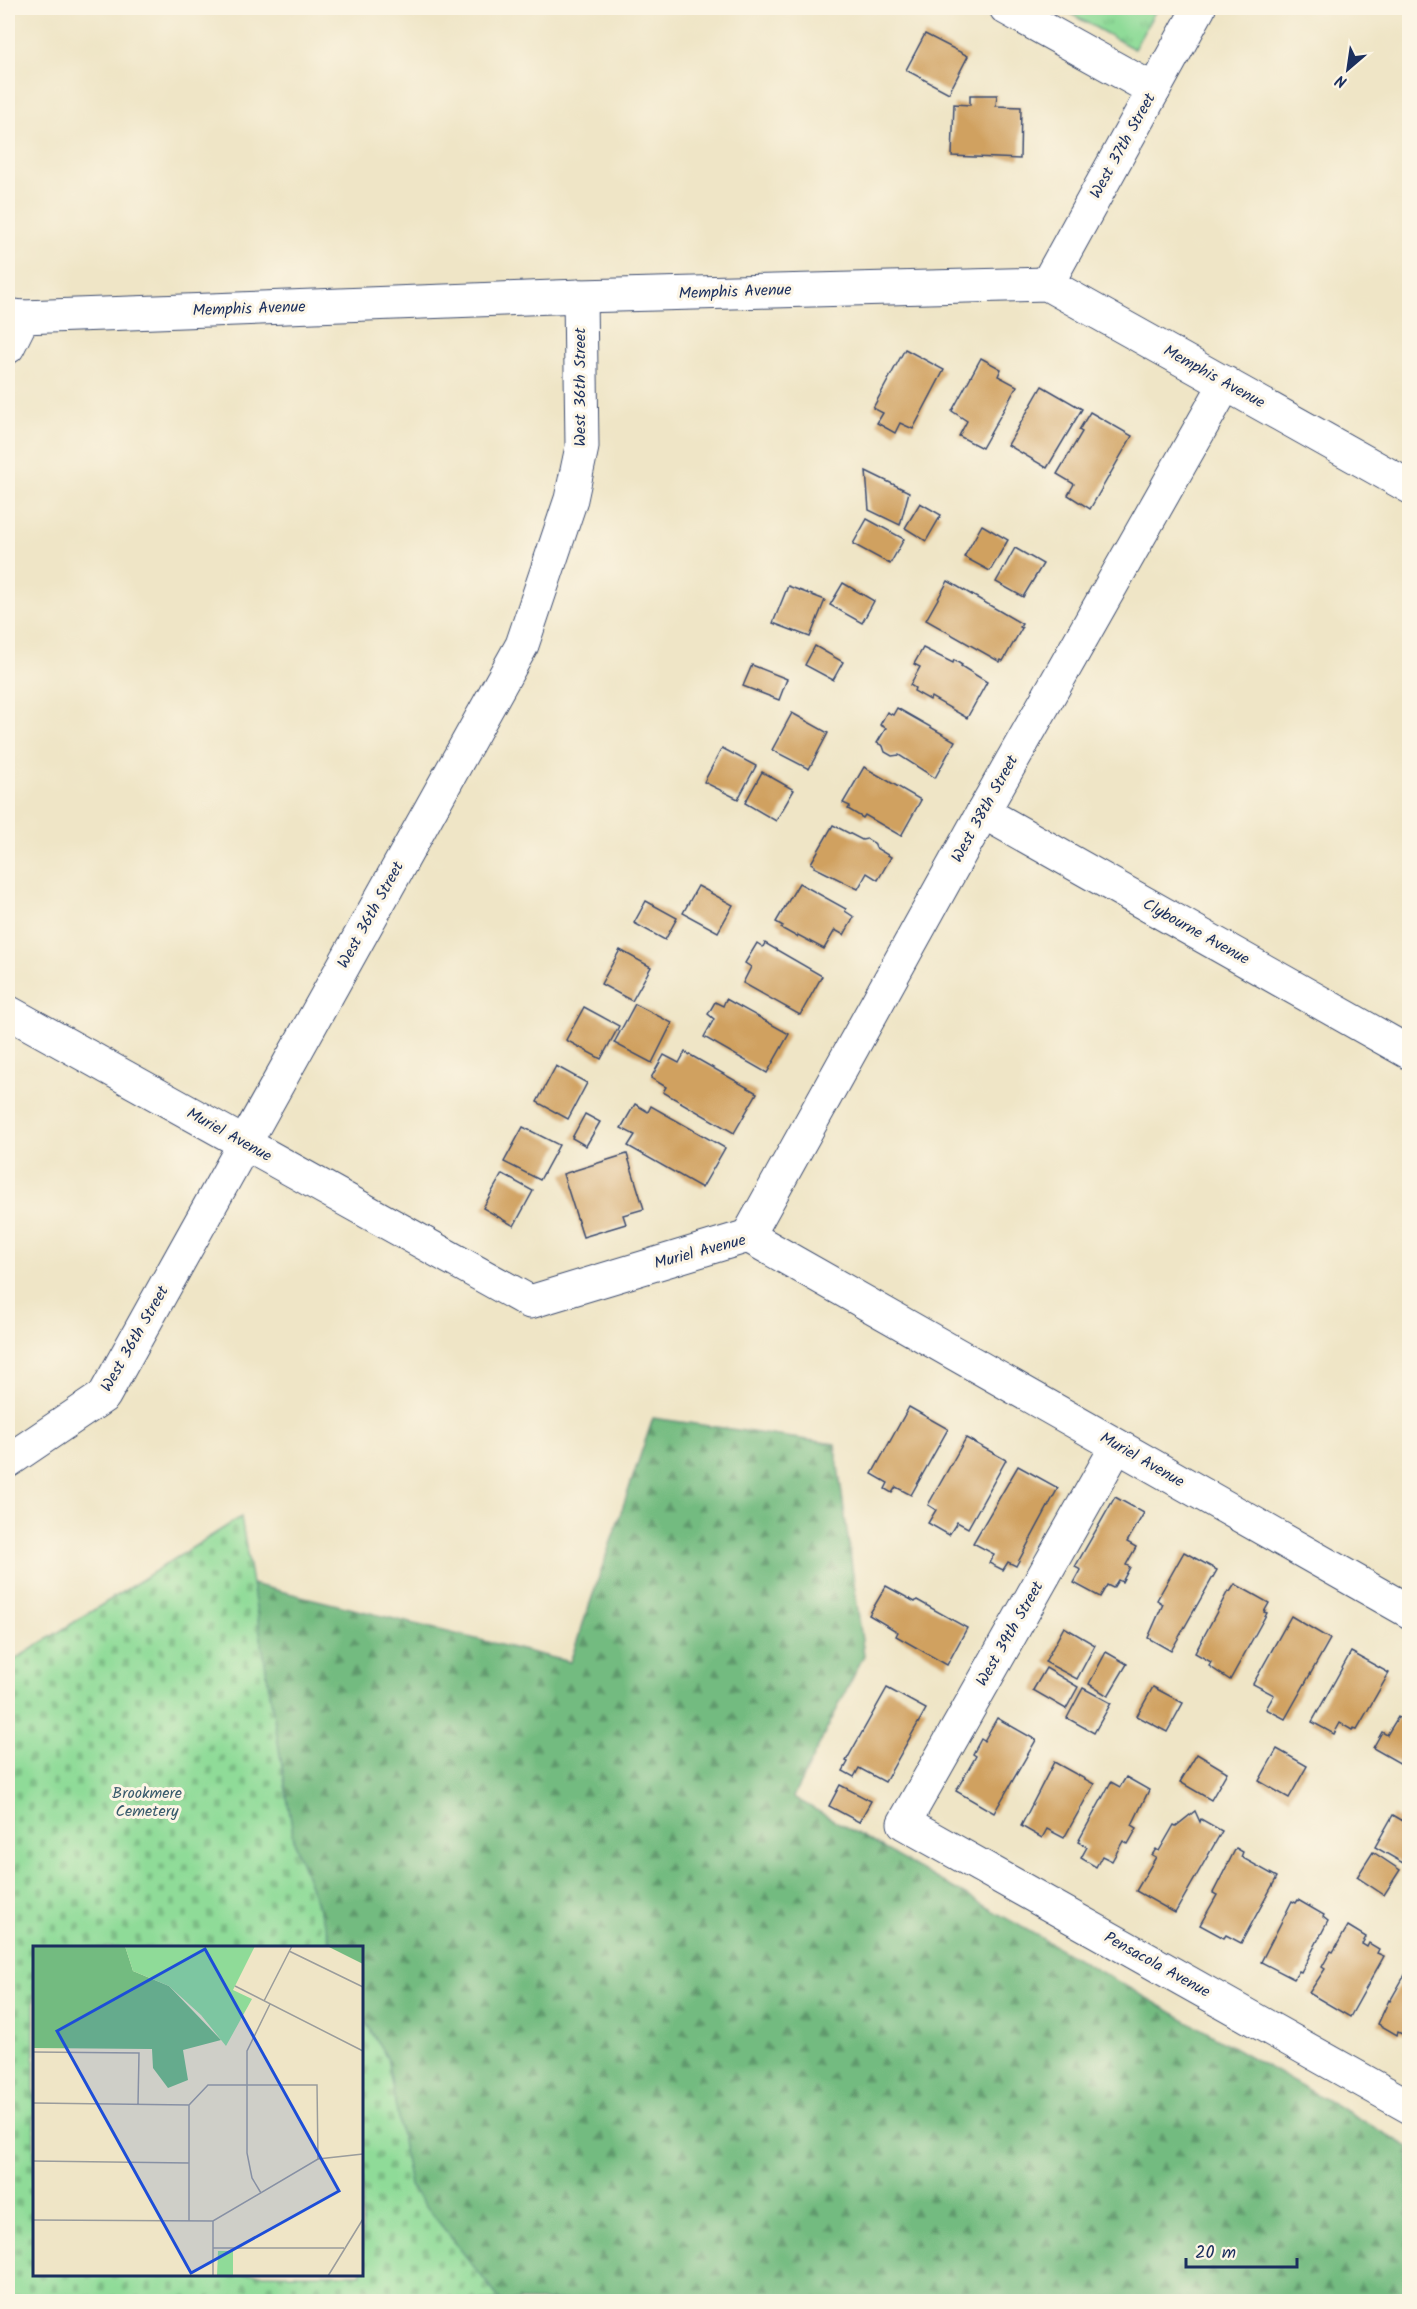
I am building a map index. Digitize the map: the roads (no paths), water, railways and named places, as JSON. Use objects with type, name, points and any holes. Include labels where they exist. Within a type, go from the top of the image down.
[{"type":"street","points":[[1006,8],[1155,90]]},
{"type":"street","name":"West 37th Street","points":[[1047,284],[1199,8]]},
{"type":"street","name":"Memphis Avenue","points":[[15,316],[580,296],[1047,284],[1410,487]]},
{"type":"street","name":"West 36th Street","points":[[8,1461],[104,1396],[522,645],[570,499],[582,447],[580,296]]},
{"type":"street","points":[[8,347],[15,316]]},
{"type":"street","name":"West 38th Street","points":[[748,1236],[983,812],[1226,383]]},
{"type":"street","name":"Clybourne Avenue","points":[[983,812],[1410,1053]]},
{"type":"street","name":"Muriel Avenue","points":[[8,1012],[530,1302],[748,1236],[1410,1612]]},
{"type":"street","name":"West 39th Street","points":[[904,1823],[1118,1446]]},
{"type":"street","name":"Pensacola Avenue","points":[[904,1823],[1410,2107]]},
{"type":"park label","name":"Brookmere Cemetery","points":[[147,1802]]}]
